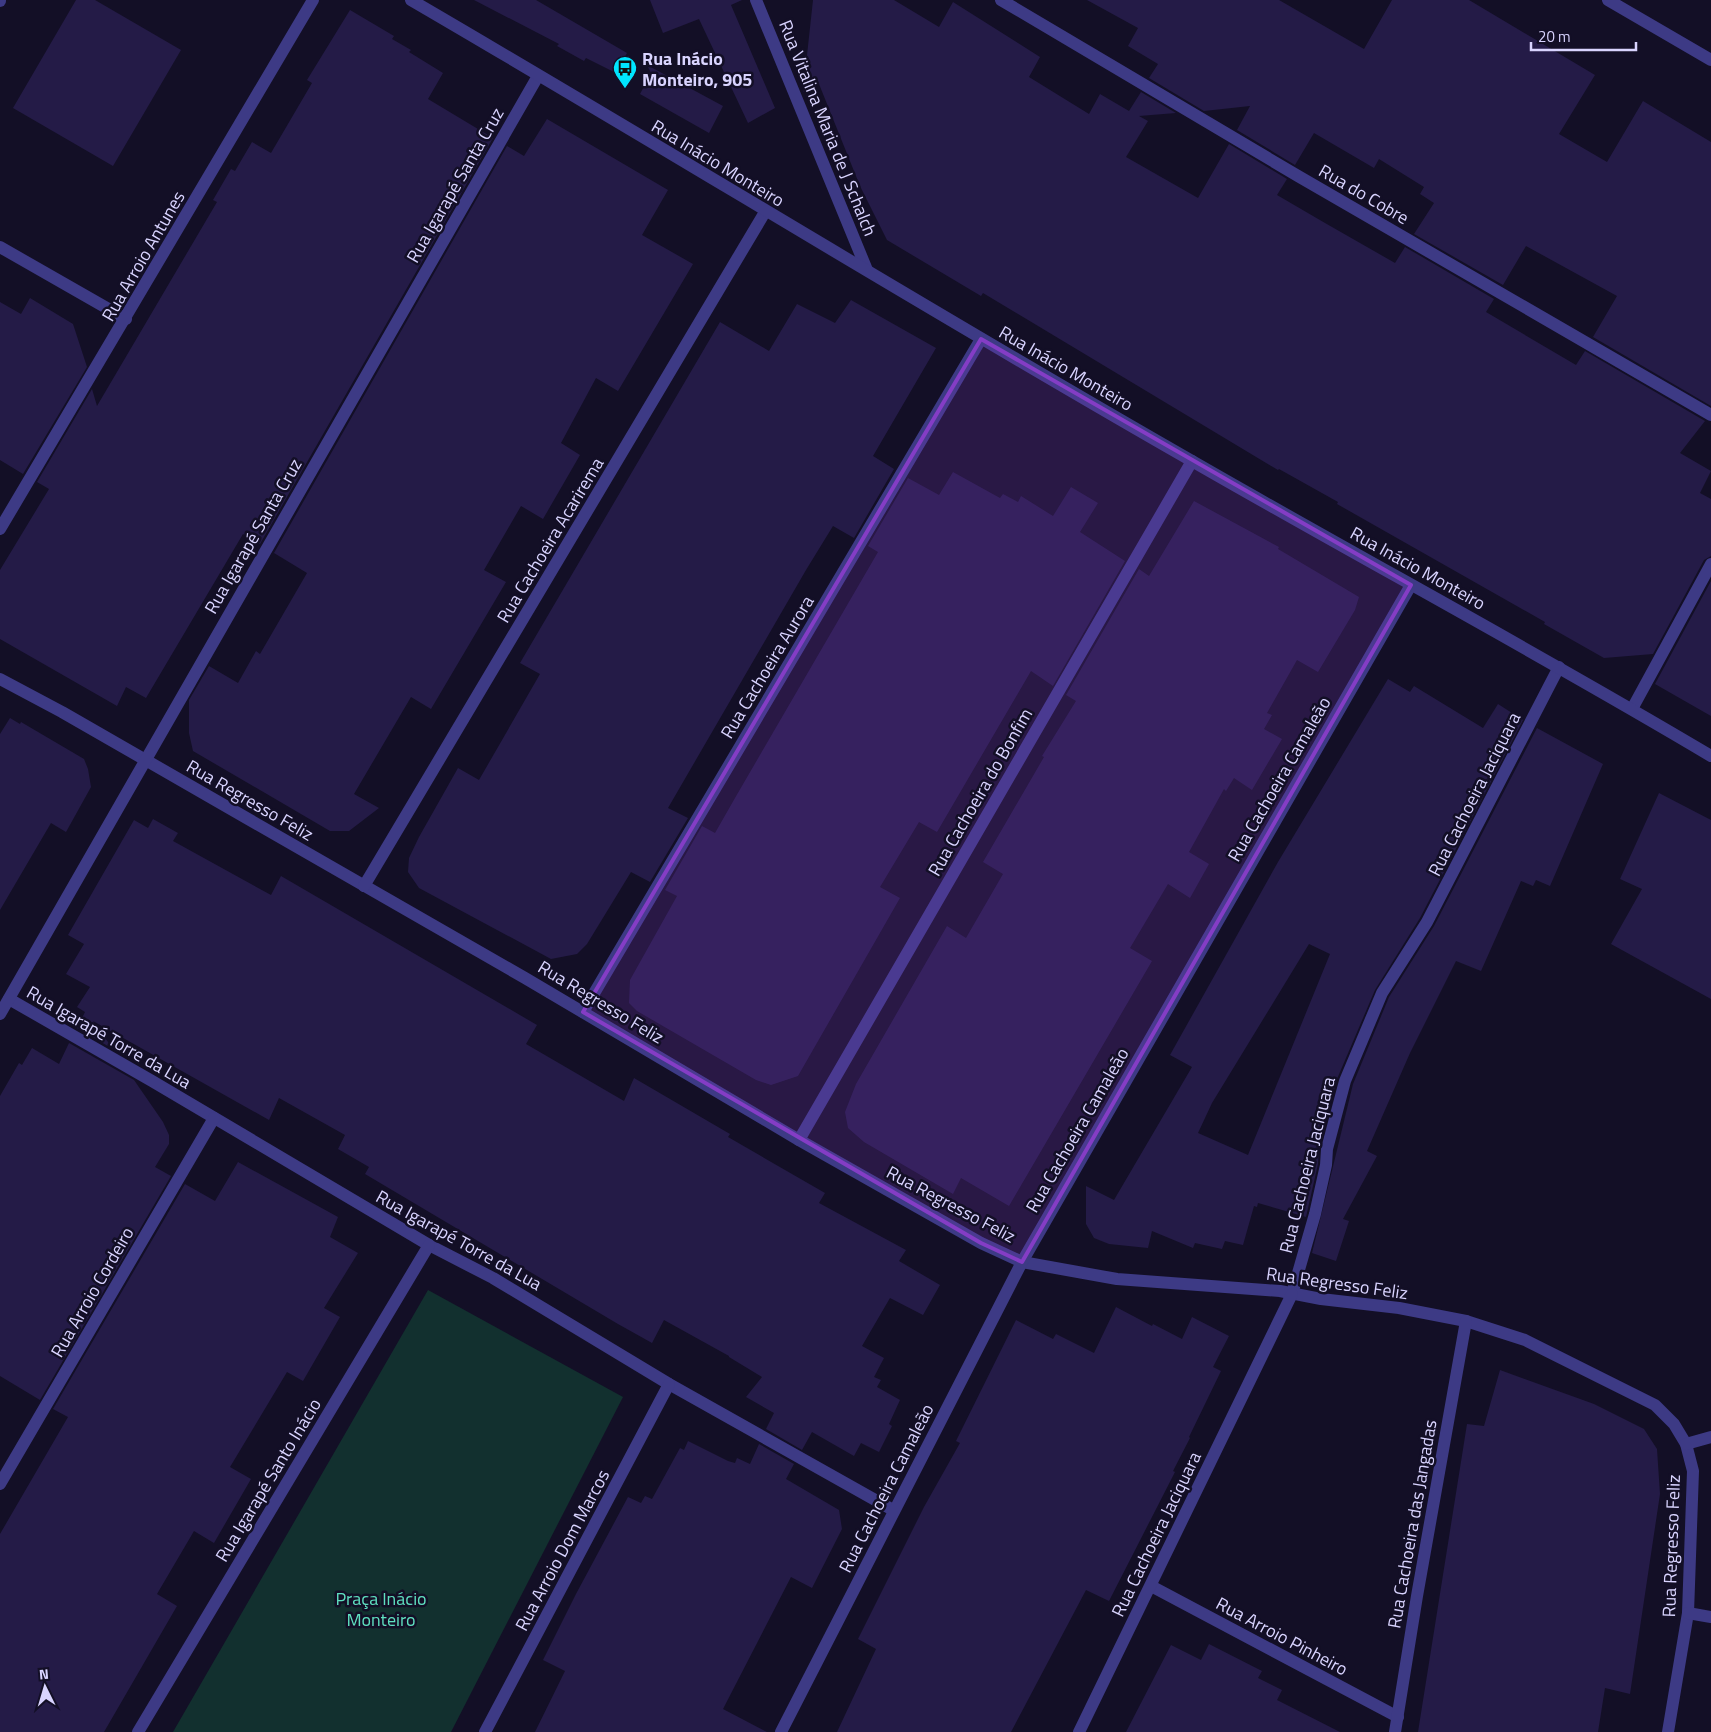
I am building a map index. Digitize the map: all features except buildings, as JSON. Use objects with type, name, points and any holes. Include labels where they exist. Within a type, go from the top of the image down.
[{"type":"street","name":"Rua Arroio Antunes","points":[[0,529],[126,319],[313,0]]},
{"type":"street","name":"Rua Inácio Monteiro","points":[[411,0],[765,212],[1192,462],[1559,667],[1711,756]]},
{"type":"street","name":"Rua Vitalina Maria de J Schalch","points":[[756,0],[867,270]]},
{"type":"street","name":"Rua do Cobre","points":[[1001,0],[1307,181],[1711,415]]},
{"type":"street","points":[[1608,0],[1711,60]]},
{"type":"street","name":"Rua Igarapé Santa Cruz","points":[[0,1014],[538,76]]},
{"type":"street","name":"Rua Cachoeira Acarirema","points":[[364,886],[765,212]]},
{"type":"street","points":[[0,247],[126,319]]},
{"type":"street","name":"Rua Cachoeira Aurora","points":[[583,1012],[982,339]]},
{"type":"street","name":"Rua Cachoeira do Bonfim","points":[[799,1140],[1192,462]]},
{"type":"street","points":[[1632,709],[1711,564]]},
{"type":"street","name":"Rua Cachoeira Camaleão","points":[[781,1732],[893,1510],[1022,1262],[1411,585]]},
{"type":"street","name":"Rua Cachoeira Jaciquara","points":[[1079,1732],[1292,1294],[1315,1214],[1326,1165],[1327,1149],[1344,1080],[1382,993],[1427,922],[1559,667]]},
{"type":"street","name":"Rua Regresso Feliz","points":[[0,679],[145,760],[583,1012],[799,1140],[981,1243],[1022,1262],[1117,1279],[1280,1291],[1399,1308],[1466,1321],[1526,1340],[1655,1405],[1674,1424],[1686,1444],[1693,1471],[1688,1613],[1668,1732]]},
{"type":"street","name":"Rua Igarapé Torre da Lua","points":[[9,999],[429,1245],[492,1278],[669,1384],[893,1510]]},
{"type":"street","name":"Rua Arroio Cordeiro","points":[[0,1484],[214,1118]]},
{"type":"street","name":"Rua Igarapé Santo Inácio","points":[[138,1732],[429,1245]]},
{"type":"street","name":"Rua Cachoeira das Jangadas","points":[[1395,1732],[1466,1321]]},
{"type":"street","name":"Rua Arroio Dom Marcos","points":[[485,1732],[669,1384]]},
{"type":"street","points":[[1686,1444],[1711,1437]]},
{"type":"street","name":"Rua Arroio Pinheiro","points":[[1150,1586],[1398,1717]]},
{"type":"street","points":[[1688,1613],[1711,1617]]},
{"type":"highlighted area","points":[[981,339],[1411,585],[1022,1262],[981,1243],[583,1012]]},
{"type":"green space","name":"Praça Inácio Monteiro","points":[[428,1290],[623,1397],[451,1732],[173,1732]]},
{"type":"place","name":"Rua Inácio Monteiro, 905","points":[[625,89]]}]
